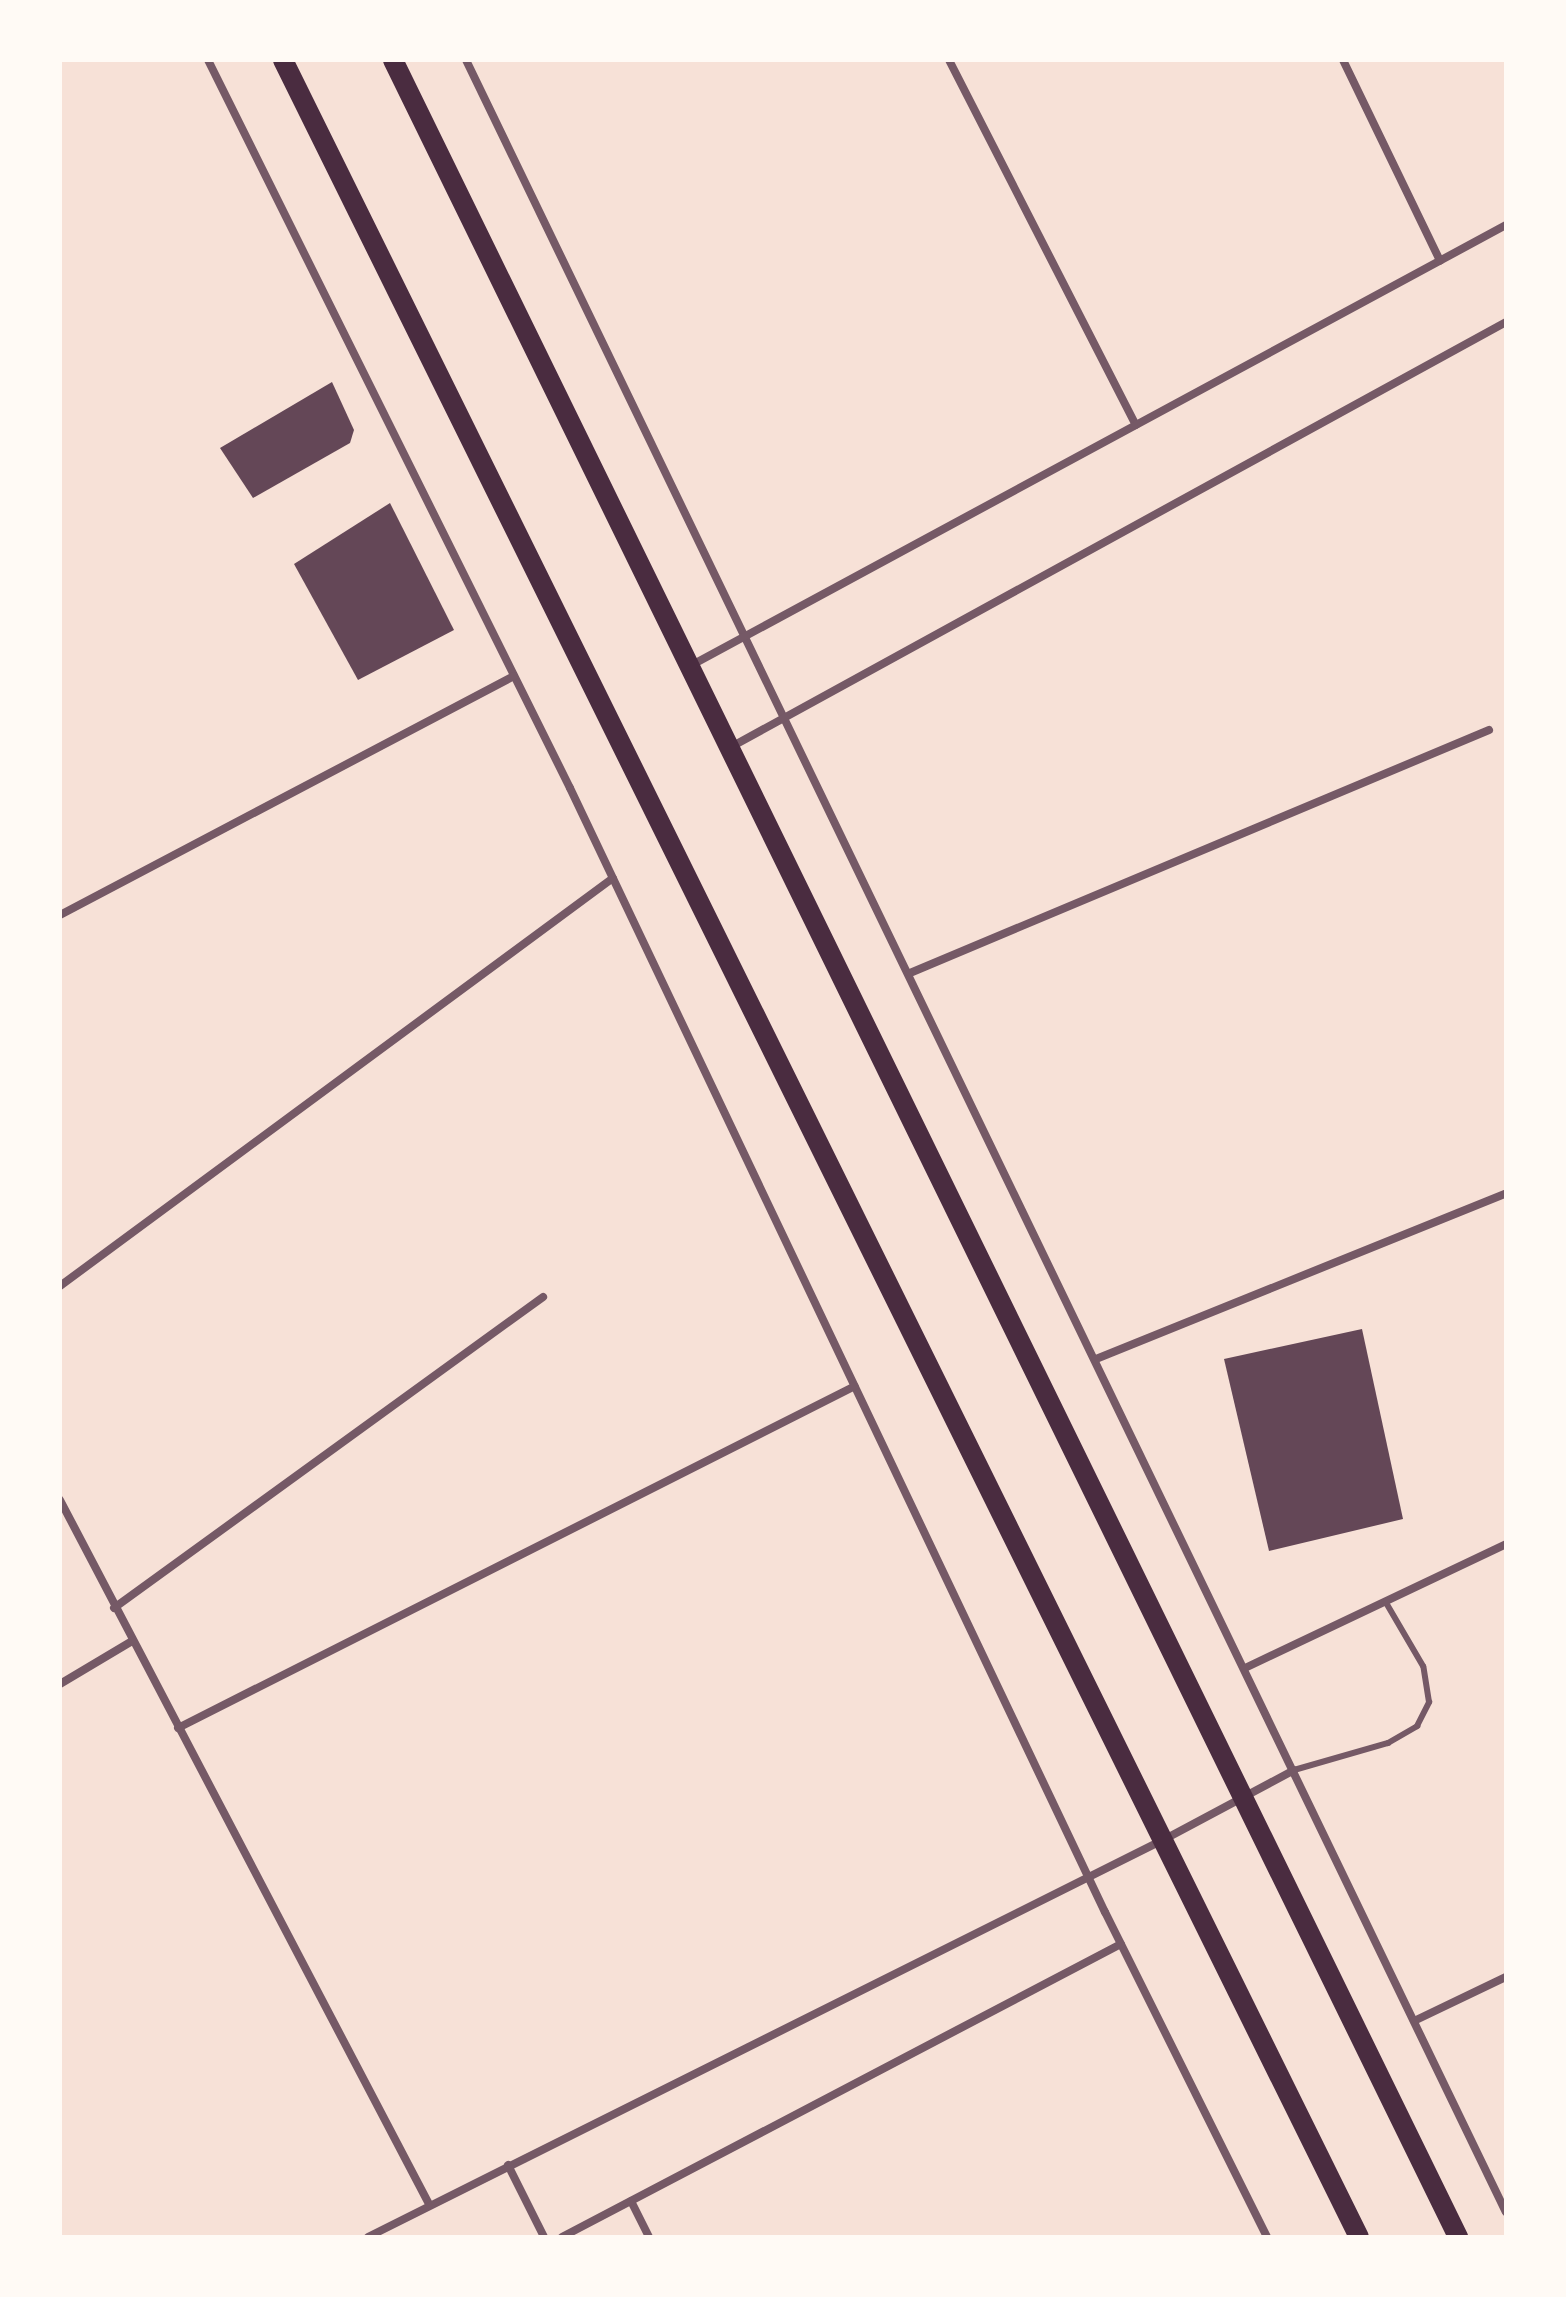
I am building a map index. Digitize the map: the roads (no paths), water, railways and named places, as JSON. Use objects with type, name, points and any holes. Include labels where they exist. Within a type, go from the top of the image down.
[{"type":"main road","points":[[283,60],[1165,1839],[1359,2237]]},
{"type":"main road","points":[[393,60],[1458,2237]]},
{"type":"street","points":[[208,60],[613,878],[1121,1944],[1267,2237]]},
{"type":"street","points":[[466,60],[787,717],[1506,2212]]},
{"type":"street","points":[[949,60],[1136,425]]},
{"type":"street","points":[[1343,60],[1440,261]]},
{"type":"street","points":[[690,666],[1506,225]]},
{"type":"street","points":[[730,748],[1506,322]]},
{"type":"street","points":[[60,915],[514,676]]},
{"type":"street","points":[[910,973],[1489,730]]},
{"type":"street","points":[[60,1286],[613,878]]},
{"type":"street","points":[[1096,1359],[1506,1193]]},
{"type":"street","points":[[114,1608],[543,1297]]},
{"type":"street","points":[[178,1728],[855,1386]]},
{"type":"street","points":[[60,1500],[429,2204]]},
{"type":"street","points":[[1245,1668],[1506,1544]]},
{"type":"street","points":[[60,1684],[132,1641]]},
{"type":"street","points":[[368,2237],[1165,1839],[1294,1770]]},
{"type":"street","points":[[562,2237],[1121,1944]]},
{"type":"street","points":[[1414,2021],[1506,1977]]},
{"type":"street","points":[[508,2165],[544,2237]]},
{"type":"street","points":[[631,2201],[649,2237]]},
{"type":"lane","points":[[1294,1770],[1388,1743],[1417,1726],[1429,1702],[1423,1666],[1385,1601]]}]
